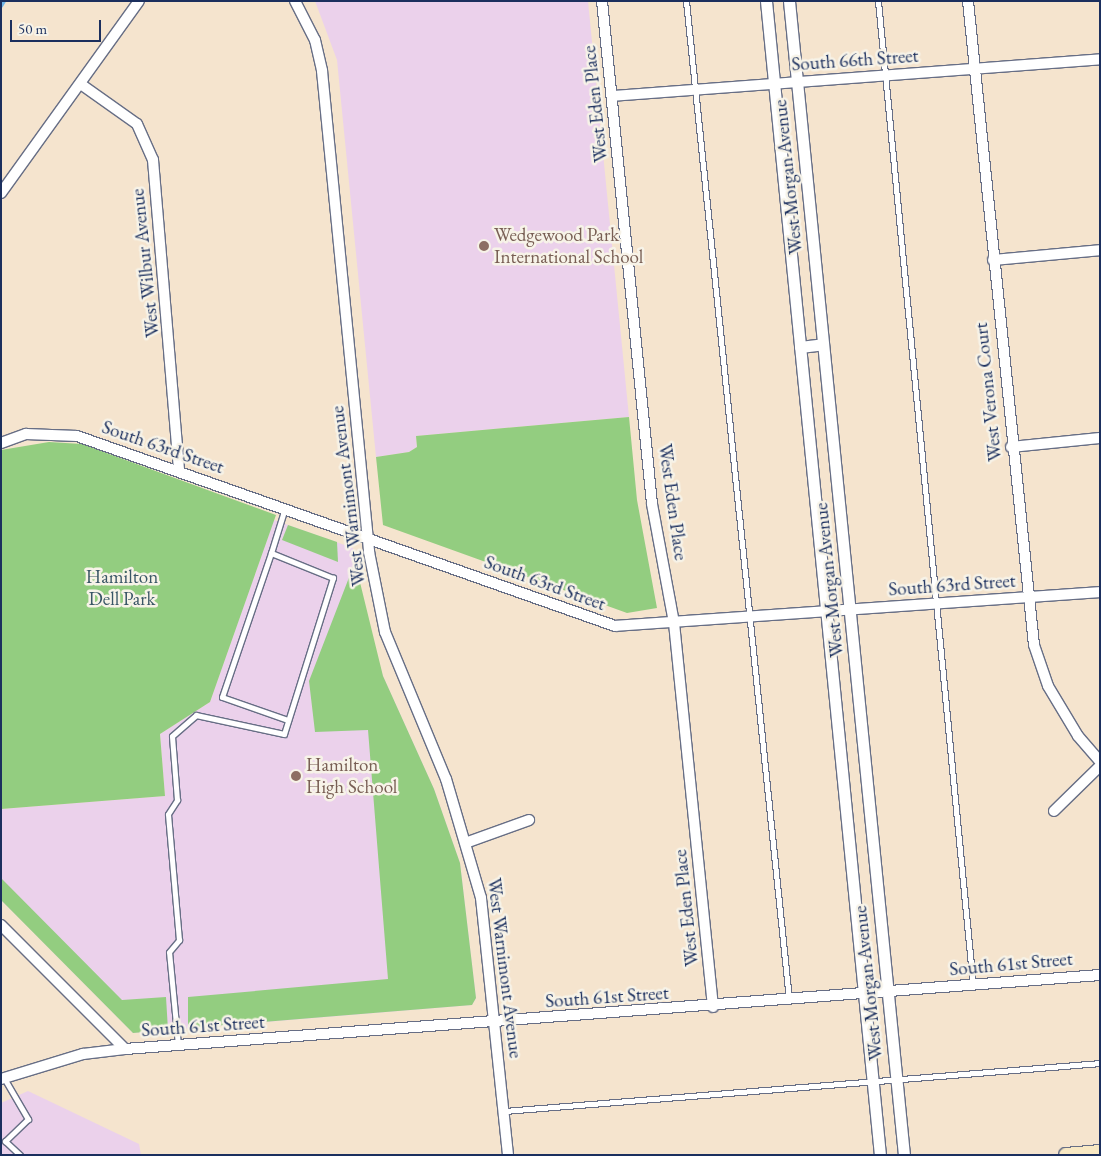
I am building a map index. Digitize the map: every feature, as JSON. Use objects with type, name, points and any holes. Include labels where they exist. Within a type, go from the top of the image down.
[{"type":"main road","points":[[1066,1155],[1100,1152]]},
{"type":"street","points":[[1,194],[82,85],[139,1]]},
{"type":"street","name":"West Warnimont Avenue","points":[[294,1],[315,40],[322,71],[366,536],[385,632],[468,842],[481,898],[508,1155]]},
{"type":"street","name":"West Eden Place","points":[[602,1],[652,504],[674,623],[713,1007]]},
{"type":"street","name":"West Morgan Avenue","points":[[766,1],[880,1155]]},
{"type":"street","name":"West Morgan Avenue","points":[[789,1],[886,992],[904,1155]]},
{"type":"street","name":"West Verona Court","points":[[968,1],[1026,597],[1034,645],[1048,686],[1078,736],[1100,760]]},
{"type":"street","name":"South 66th Street","points":[[612,96],[1100,59]]},
{"type":"street","name":"West Wilbur Avenue","points":[[82,85],[137,124],[152,160],[179,470]]},
{"type":"street","points":[[993,260],[1100,250]]},
{"type":"street","points":[[800,347],[823,344]]},
{"type":"street","name":"South 63rd Street","points":[[1,443],[26,434],[77,436],[179,470],[284,511],[366,536],[614,626],[826,613],[935,603],[1100,592]]},
{"type":"street","points":[[1011,447],[1100,438]]},
{"type":"street","points":[[1054,811],[1100,766]]},
{"type":"street","points":[[468,842],[528,820]]},
{"type":"street","points":[[1,926],[125,1049]]},
{"type":"street","name":"South 61st Street","points":[[3,1079],[82,1054],[125,1049],[713,1007],[1100,975]]},
{"type":"lane","points":[[686,1],[732,474],[753,618],[789,1000]]},
{"type":"lane","points":[[878,1],[973,985]]},
{"type":"lane","points":[[284,511],[222,697],[288,720]]},
{"type":"lane","points":[[178,1045],[169,952],[178,940],[168,814],[176,800],[172,736],[196,715],[284,734],[334,578],[271,553]]},
{"type":"lane","points":[[504,1111],[1100,1063]]},
{"type":"lane","points":[[3,1079],[28,1119],[5,1141],[20,1155]]},
{"type":"shaded area","name":"Wedgewood Park International School","points":[[315,1],[588,1],[629,417],[416,436],[417,447],[409,452],[376,457],[337,60]]},
{"type":"shaded area","name":"Hamilton High School","points":[[274,520],[353,548],[367,624],[383,676],[434,789],[460,863],[476,998],[472,1005],[133,1033],[1,900],[1,809],[165,796],[160,734],[210,702]]},
{"type":"shaded area","points":[[28,1091],[139,1144],[141,1155],[1,1155],[1,1103]]},
{"type":"green space","points":[[629,417],[637,500],[657,608],[627,613],[383,525],[376,457],[409,452],[417,447],[416,436]]},
{"type":"green space","name":"Hamilton Dell Park","points":[[49,442],[82,444],[276,515],[210,702],[160,734],[165,796],[1,809],[1,450]]},
{"type":"green space","points":[[288,525],[337,542],[338,562],[282,540]]},
{"type":"green space","points":[[355,562],[383,676],[434,789],[460,863],[476,998],[472,1005],[188,1028],[188,997],[388,979],[368,730],[315,732],[309,681]]},
{"type":"green space","points":[[1,878],[122,1000],[166,997],[168,1030],[133,1033],[1,900]]},
{"type":"waterway","points":[[1,6],[4,1]]},
{"type":"place","name":"Wedgewood Park International School","points":[[484,246]]},
{"type":"place","name":"Hamilton High School","points":[[296,776]]}]
